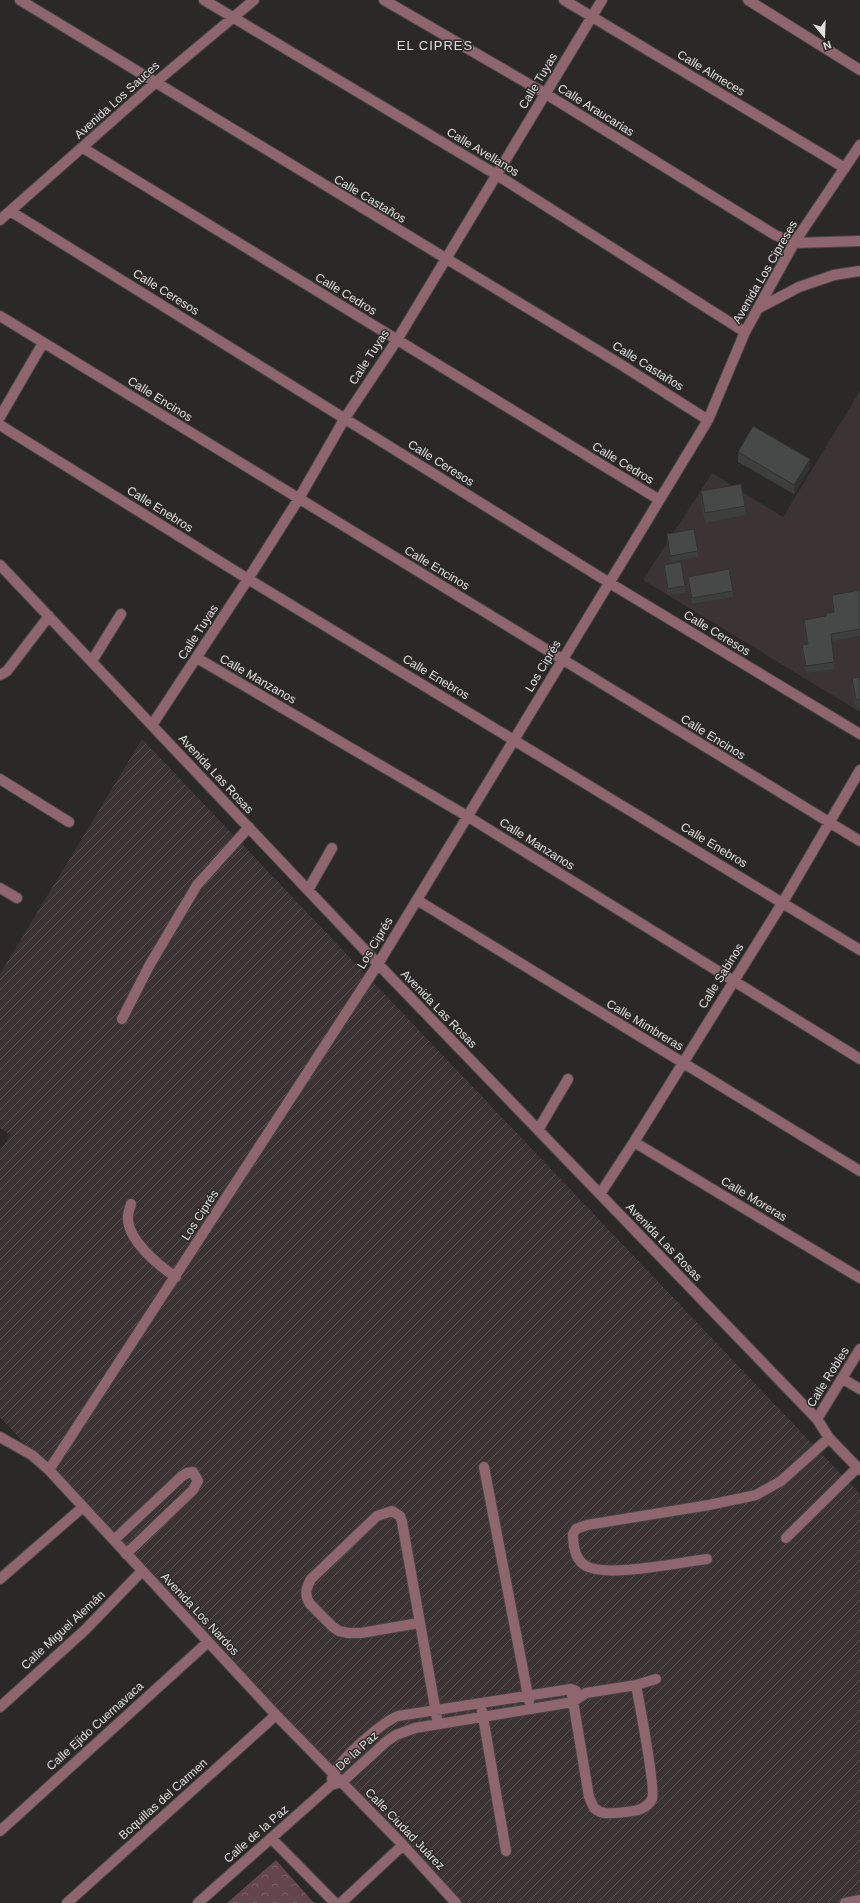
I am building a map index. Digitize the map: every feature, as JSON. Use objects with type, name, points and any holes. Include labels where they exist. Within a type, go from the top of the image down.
[{"type":"street","name":"Calle Castaños","points":[[20,0],[620,364],[708,420]]},
{"type":"street","name":"Calle Avellanos","points":[[204,0],[497,175],[745,332]]},
{"type":"street","name":"Avenida Los Sauces","points":[[0,220],[156,82],[254,0]]},
{"type":"street","name":"Calle Araucarias","points":[[384,0],[546,94],[775,235],[794,243]]},
{"type":"street","name":"Calle Almeces","points":[[564,0],[845,168]]},
{"type":"street","name":"Calle Tuyas","points":[[152,725],[298,500],[345,418],[397,340],[602,0]]},
{"type":"street","points":[[748,0],[860,70]]},
{"type":"street","name":"Avenida Los Cipreses","points":[[708,420],[745,332],[760,308],[794,243],[860,145]]},
{"type":"street","name":"Calle Cedros","points":[[83,148],[658,499]]},
{"type":"street","name":"Calle Ceresos","points":[[10,211],[608,582],[860,734]]},
{"type":"street","points":[[794,243],[860,241]]},
{"type":"street","points":[[760,308],[799,287],[834,275],[860,271]]},
{"type":"street","name":"Calle Encinos","points":[[0,316],[298,500],[860,841]]},
{"type":"street","points":[[0,417],[43,343]]},
{"type":"street","name":"Los Ciprés","points":[[49,1470],[176,1277],[378,964],[658,499],[708,420]]},
{"type":"street","name":"Calle Enebros","points":[[0,425],[248,579],[860,950]]},
{"type":"street","name":"Avenida Las Rosas","points":[[0,565],[378,964],[817,1419],[829,1438],[859,1469]]},
{"type":"street","points":[[92,661],[121,614]]},
{"type":"street","points":[[0,675],[7,670],[49,616]]},
{"type":"street","name":"Calle Manzanos","points":[[196,658],[467,816],[860,1059]]},
{"type":"street","name":"Calle Sabinos","points":[[600,1194],[783,902],[860,770]]},
{"type":"street","points":[[0,779],[69,822]]},
{"type":"street","points":[[122,1019],[149,966],[197,885],[249,828]]},
{"type":"street","points":[[308,890],[332,848]]},
{"type":"street","points":[[0,888],[17,898]]},
{"type":"street","name":"Calle Mimbreras","points":[[417,900],[860,1171]]},
{"type":"street","points":[[538,1130],[568,1079]]},
{"type":"street","name":"Calle Moreras","points":[[634,1142],[860,1278]]},
{"type":"street","points":[[131,1204],[127,1218],[134,1236],[150,1257],[176,1277]]},
{"type":"street","name":"Calle Robles","points":[[817,1419],[843,1379],[860,1349]]},
{"type":"street","points":[[843,1379],[860,1389]]},
{"type":"street","name":"Avenida Los Nardos","points":[[0,1437],[32,1455],[49,1470],[276,1715],[334,1774]]},
{"type":"street","points":[[708,1559],[631,1569],[609,1571],[596,1570],[581,1563],[576,1554],[573,1534],[576,1530],[587,1525],[709,1505],[756,1495],[781,1481],[829,1438]]},
{"type":"street","points":[[484,1467],[530,1709]]},
{"type":"street","points":[[786,1538],[859,1469]]},
{"type":"street","points":[[114,1540],[181,1477],[187,1473],[193,1472],[197,1476],[197,1485],[193,1490],[126,1554]]},
{"type":"street","points":[[0,1579],[83,1507]]},
{"type":"street","points":[[419,1623],[361,1633],[339,1631],[310,1604],[307,1599],[307,1586],[311,1579],[377,1516],[392,1511],[400,1516],[438,1724]]},
{"type":"street","name":"Calle Miguel Alemán","points":[[0,1707],[84,1630],[142,1571]]},
{"type":"street","name":"Calle Ejido Cuernavaca","points":[[0,1830],[208,1642]]},
{"type":"street","name":"De la Paz","points":[[331,1785],[334,1774],[349,1755],[389,1720],[398,1716],[435,1709],[571,1689],[586,1693],[636,1685],[656,1679]]},
{"type":"street","points":[[571,1689],[591,1803],[598,1811],[606,1814],[631,1811],[648,1805],[652,1798],[653,1791],[636,1685]]},
{"type":"street","name":"De la Paz","points":[[331,1785],[342,1782],[396,1735],[415,1728],[573,1702],[586,1693]]},
{"type":"street","points":[[481,1703],[506,1851]]},
{"type":"street","name":"Boquillas del Carmen","points":[[67,1903],[276,1715]]},
{"type":"street","name":"Calle Ciudad Juárez","points":[[334,1774],[403,1845],[456,1903]]},
{"type":"street","name":"Calle de la Paz","points":[[198,1903],[331,1785]]},
{"type":"street","points":[[271,1838],[334,1903]]},
{"type":"street","points":[[341,1903],[403,1845]]},
{"type":"street","points":[[845,1903],[860,1900]]},
{"type":"shaded area","points":[[860,391],[860,712],[643,580],[712,473],[783,517]]},
{"type":"shaded area","points":[[142,739],[860,1494],[860,1903],[459,1903],[126,1554],[0,1417],[0,1150],[11,1135],[0,1128],[0,974]]},
{"type":"green space","points":[[276,1860],[314,1903],[227,1903]]},
{"type":"building","points":[[753,426],[810,459],[794,485],[738,452]]},
{"type":"building","points":[[741,484],[745,506],[705,513],[701,491]]},
{"type":"building","points":[[694,529],[698,551],[670,556],[667,534]]},
{"type":"building","points":[[681,562],[685,586],[668,589],[664,565]]},
{"type":"building","points":[[729,569],[733,591],[692,598],[688,577]]},
{"type":"building","points":[[860,590],[860,629],[831,634],[834,662],[806,666],[802,645],[808,644],[804,620],[826,616],[826,613],[834,612],[832,595]]},
{"type":"building","points":[[860,677],[860,699],[856,700],[852,678]]},
{"type":"district","name":"EL CIPRES","points":[[435,45]]}]
